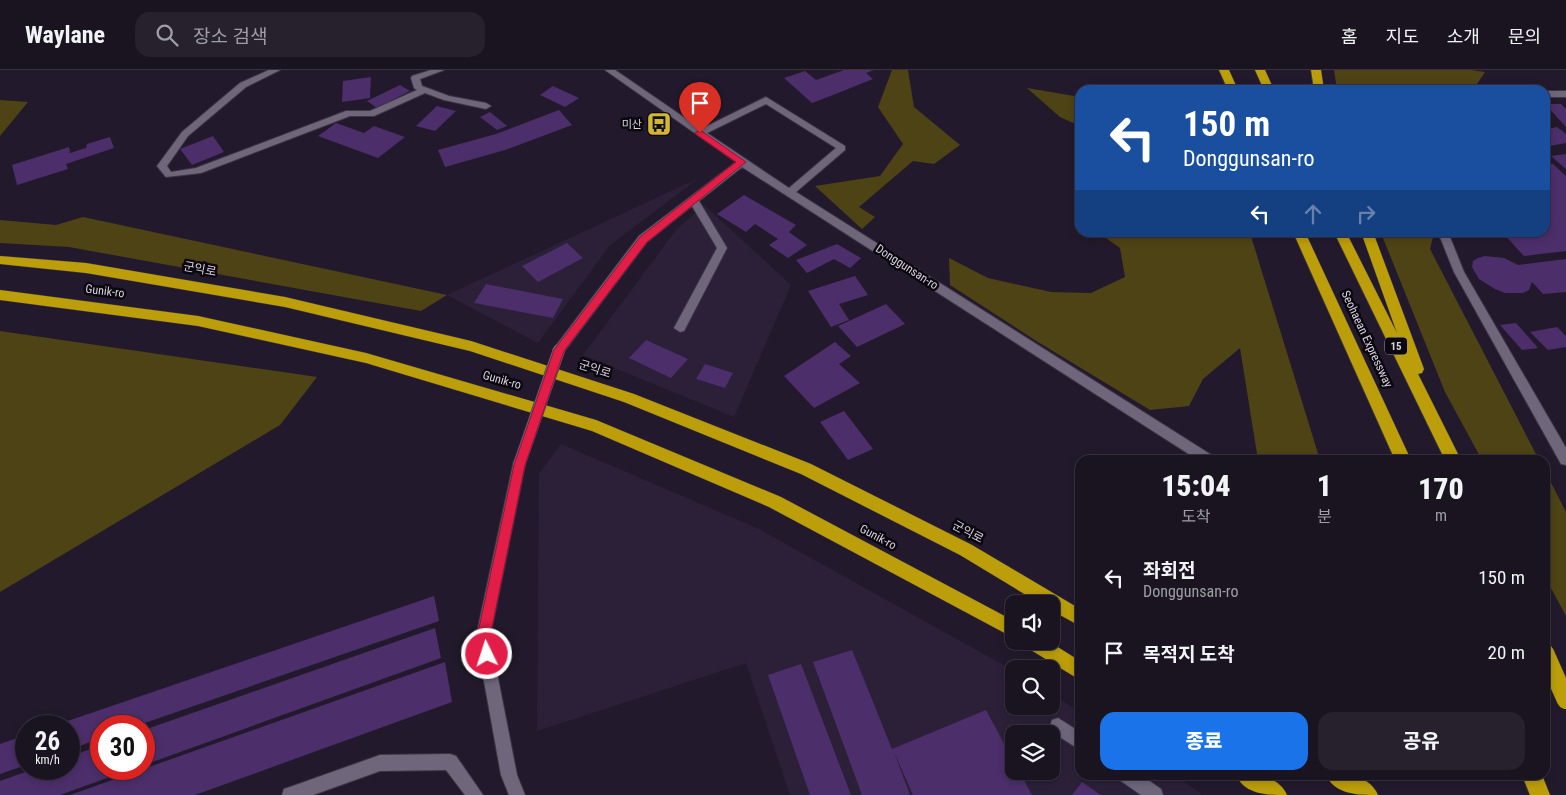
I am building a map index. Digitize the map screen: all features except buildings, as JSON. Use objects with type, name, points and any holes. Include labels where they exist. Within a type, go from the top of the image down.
[{"type":"highway","points":[[1224,70],[1231,85]]},
{"type":"highway","points":[[1260,70],[1268,85]]},
{"type":"highway","points":[[1316,70],[1318,85]]},
{"type":"highway","name":"Seohaean Expressway","points":[[1301,237],[1401,455]]},
{"type":"highway","name":"Seohaean Expressway","points":[[1342,237],[1450,455]]},
{"type":"highway","points":[[1369,237],[1442,439]]},
{"type":"highway","name":"군익로","points":[[0,260],[86,268],[285,302],[471,346],[620,395],[806,469],[966,550],[1075,615]]},
{"type":"highway","name":"Gunik-ro","points":[[0,295],[208,323],[366,358],[596,426],[775,502],[1005,625]]},
{"type":"highway","points":[[1046,650],[1075,668]]},
{"type":"highway","points":[[1550,664],[1566,700]]},
{"type":"highway","points":[[1254,780],[1277,795]]},
{"type":"highway","points":[[1344,780],[1368,795]]},
{"type":"highway","points":[[1534,780],[1540,795]]},
{"type":"street","points":[[276,70],[243,85],[185,134],[162,166],[169,175],[198,171],[349,113],[371,114],[425,90]]},
{"type":"street","points":[[440,70],[415,78],[418,88],[447,98],[486,106]]},
{"type":"street","name":"Donggunsan-ro","points":[[609,70],[742,162],[1200,455]]},
{"type":"street","points":[[1550,94],[1566,94]]},
{"type":"street","points":[[700,133],[766,100],[842,148],[790,192]]},
{"type":"street","points":[[517,795],[510,775],[483,637],[519,465],[559,350],[643,239],[742,162]]},
{"type":"street","points":[[680,328],[722,248],[693,200]]},
{"type":"street","points":[[1446,237],[1459,272],[1566,460]]},
{"type":"street","points":[[1550,679],[1566,690]]},
{"type":"street","points":[[1060,727],[1075,738]]},
{"type":"street","points":[[290,795],[380,763],[450,762],[475,795]]},
{"type":"street","points":[[1134,780],[1155,795]]},
{"type":"shaded area","points":[[892,70],[908,70],[914,107],[960,145],[934,164],[913,161],[859,207],[875,217],[862,229],[815,186],[880,176],[903,144],[878,107]]},
{"type":"shaded area","points":[[1334,70],[1471,70],[1485,72],[1476,85],[1336,85]]},
{"type":"shaded area","points":[[1027,88],[1075,96],[1075,124],[1060,117]]},
{"type":"shaded area","points":[[0,100],[28,102],[0,136]]},
{"type":"shaded area","points":[[699,178],[610,245],[538,343],[447,295]]},
{"type":"shaded area","points":[[704,205],[791,285],[734,417],[583,355],[676,230]]},
{"type":"shaded area","points":[[83,217],[447,295],[421,311],[69,247],[0,243],[0,220],[56,225]]},
{"type":"shaded area","points":[[1105,237],[1251,237],[1318,455],[1257,455],[1240,348],[1203,379],[1189,406],[1150,410],[1038,342],[950,285],[949,258],[988,278],[1051,292],[1091,293],[1125,277],[1120,248]]},
{"type":"shaded area","points":[[1383,237],[1433,237],[1430,249],[1536,455],[1479,455],[1445,392]]},
{"type":"shaded area","points":[[0,331],[317,377],[280,425],[0,592]]},
{"type":"shaded area","points":[[561,444],[759,529],[1005,666],[1005,715],[1060,715],[1060,699],[1075,709],[1075,780],[1181,780],[1203,795],[790,795],[746,663],[537,731],[539,474]]},
{"type":"shaded area","points":[[1550,481],[1566,512],[1566,616],[1550,586]]},
{"type":"place","name":"미산","points":[[659,124]]},
{"type":"route","points":[[487,654],[483,637],[519,465],[559,350],[643,239],[742,162],[700,133]]}]
